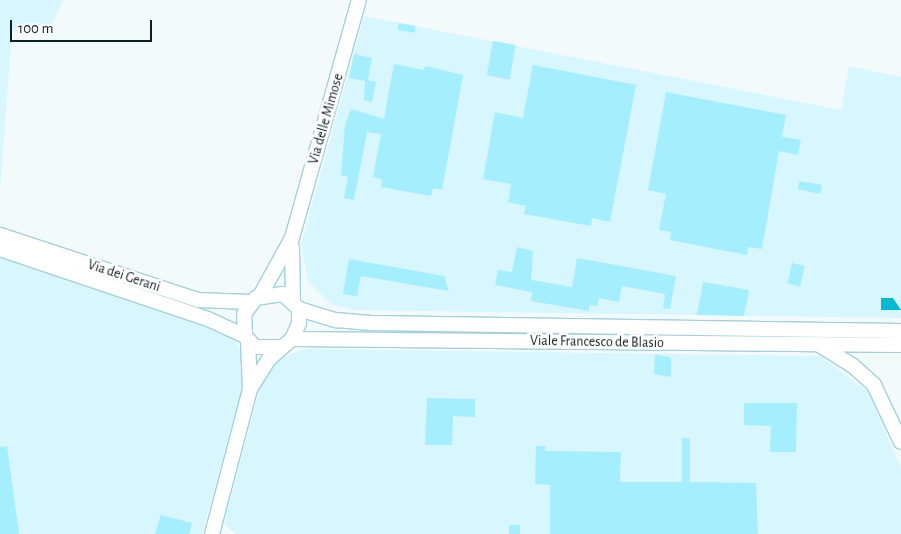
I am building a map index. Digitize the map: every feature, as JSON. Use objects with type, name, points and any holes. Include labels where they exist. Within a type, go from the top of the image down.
[{"type":"street","name":"Via delle Mimose","points":[[256,299],[292,238],[359,0]]},
{"type":"street","name":"Via dei Gerani","points":[[0,235],[198,300],[217,304],[256,299]]},
{"type":"street","name":"Via delle Mimose","points":[[292,238],[296,305]]},
{"type":"street","name":"Via dei Gerani","points":[[0,249],[208,319],[247,339]]},
{"type":"street","points":[[212,534],[250,388],[247,339],[243,324],[256,299],[283,294],[296,305],[299,323],[287,343],[250,388]]},
{"type":"street","name":"Viale Francesco de Blasio","points":[[296,305],[336,320],[374,323],[901,331]]},
{"type":"street","points":[[247,339],[263,349],[287,343]]},
{"type":"street","name":"Viale Francesco de Blasio","points":[[287,343],[901,345]]},
{"type":"street","points":[[818,344],[852,364],[874,385],[901,442]]},
{"type":"shaded area","points":[[0,0],[63,0],[49,30],[12,31],[0,192]]},
{"type":"shaded area","points":[[364,16],[841,110],[849,66],[901,77],[901,318],[354,310],[331,304],[308,281],[301,245]]},
{"type":"shaded area","points":[[0,257],[205,323],[236,342],[242,355],[243,385],[202,534],[0,534]]},
{"type":"shaded area","points":[[305,349],[820,356],[868,392],[901,468],[901,534],[236,534],[224,524],[259,391],[269,369],[284,357]]},
{"type":"water","points":[[881,298],[893,298],[901,310],[881,310]]},
{"type":"building","points":[[399,23],[416,26],[415,33],[398,30]]},
{"type":"building","points":[[493,41],[516,45],[510,79],[487,75]]},
{"type":"building","points":[[354,54],[372,58],[368,80],[376,82],[372,102],[364,100],[365,81],[349,78]]},
{"type":"building","points":[[394,64],[424,70],[425,66],[463,75],[442,190],[433,188],[431,196],[381,187],[382,179],[373,177],[381,134],[367,132],[354,200],[344,198],[348,177],[341,175],[345,125],[351,109],[384,119]]},
{"type":"building","points":[[533,65],[636,85],[610,222],[592,218],[591,226],[524,214],[526,206],[508,202],[511,184],[483,179],[495,112],[523,118]]},
{"type":"building","points":[[666,92],[786,115],[782,137],[801,140],[798,155],[779,151],[762,249],[748,247],[747,255],[670,240],[671,232],[659,230],[666,194],[648,190]]},
{"type":"building","points":[[799,181],[822,185],[820,194],[798,189]]},
{"type":"building","points":[[517,247],[533,251],[531,280],[572,287],[577,258],[676,276],[670,309],[663,308],[665,294],[622,286],[619,302],[599,298],[597,306],[589,305],[589,311],[531,301],[532,292],[495,285],[498,270],[512,272]]},
{"type":"building","points":[[349,259],[444,276],[449,291],[361,276],[357,296],[343,294]]},
{"type":"building","points":[[792,263],[805,266],[800,286],[787,283]]},
{"type":"building","points":[[703,282],[749,290],[744,316],[697,315]]},
{"type":"building","points":[[655,354],[671,358],[671,377],[654,374]]},
{"type":"building","points":[[427,398],[475,399],[475,417],[453,416],[452,445],[425,445]]},
{"type":"building","points":[[744,403],[797,403],[796,452],[770,452],[771,426],[744,425]]},
{"type":"building","points":[[682,438],[690,438],[690,482],[756,483],[758,534],[550,534],[550,485],[535,484],[536,446],[546,446],[545,451],[621,452],[620,482],[682,482]]},
{"type":"building","points":[[7,446],[19,534],[0,534],[0,447]]},
{"type":"building","points":[[161,515],[192,523],[189,534],[155,534]]},
{"type":"building","points":[[509,525],[520,525],[520,534],[509,534]]}]
